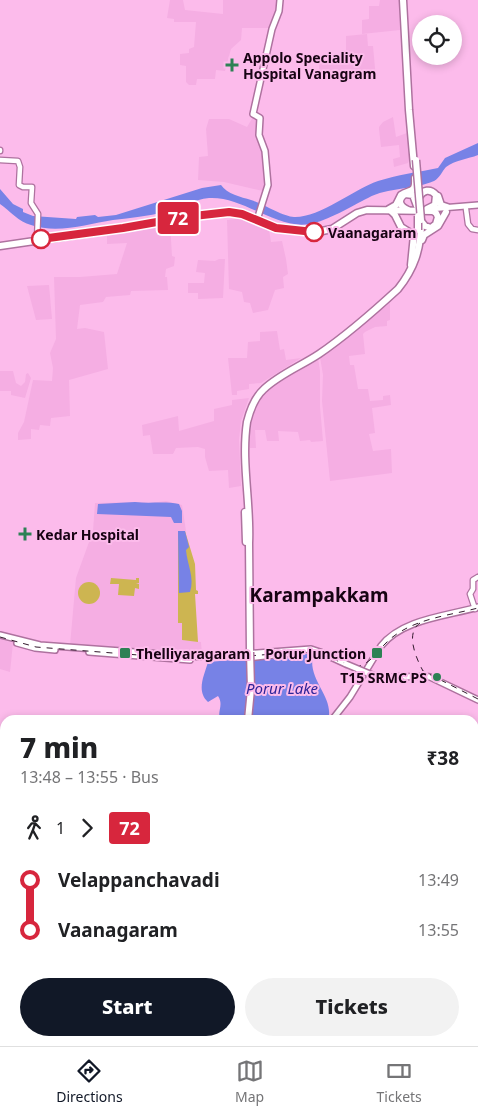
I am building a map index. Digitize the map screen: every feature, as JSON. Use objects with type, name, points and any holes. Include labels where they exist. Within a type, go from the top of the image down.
[{"type":"highway","points":[[405,0],[419,197],[420,230],[416,258]]},
{"type":"highway","points":[[0,245],[38,236],[120,226],[180,215],[233,210],[244,212],[281,227],[318,230],[330,227],[361,209],[429,210],[438,201],[436,192],[421,188],[417,183]]},
{"type":"highway","points":[[417,183],[417,206]]},
{"type":"highway","points":[[410,269],[414,235],[401,228],[394,209],[401,195],[412,191],[417,183]]},
{"type":"highway","points":[[247,715],[249,652],[244,429],[248,410],[262,387],[270,380],[317,354],[398,289],[406,279],[424,235],[438,226],[448,210],[441,205],[436,195],[431,191],[424,191],[419,197]]},
{"type":"highway","points":[[394,209],[401,197],[408,194],[414,196],[420,221],[430,228],[435,226],[438,221],[438,215],[429,210]]},
{"type":"highway","points":[[38,236],[102,232],[185,217],[229,212],[258,218],[280,229],[317,232],[332,229],[361,212],[394,209]]},
{"type":"highway","points":[[408,211],[402,217],[401,222],[403,226],[413,228],[420,221]]},
{"type":"highway","points":[[317,354],[397,287],[410,269],[420,230]]},
{"type":"main road","points":[[258,218],[268,185],[265,151],[260,138],[260,118],[252,114],[270,36],[279,11],[280,0]]},
{"type":"main road","points":[[0,160],[18,161],[19,185],[21,187],[32,187],[31,203],[38,215],[38,236]]},
{"type":"main road","points":[[448,210],[478,206]]},
{"type":"main road","points":[[429,210],[466,209],[478,206]]},
{"type":"main road","points":[[466,209],[468,224],[472,229],[478,230]]},
{"type":"main road","points":[[336,715],[350,697],[384,644],[422,621],[476,608],[470,594],[473,589],[473,580],[478,578]]},
{"type":"main road","points":[[0,636],[40,645],[203,657],[305,649],[316,650],[381,680],[428,675],[477,698]]},
{"type":"shaded area","points":[[170,0],[183,0],[185,10],[223,14],[223,0],[279,0],[277,12],[270,28],[242,28],[241,40],[231,49],[225,71],[216,70],[215,79],[197,79],[196,85],[189,85],[186,82],[186,66],[180,65],[180,54],[189,53],[189,49],[194,47],[196,22],[174,22],[174,19],[167,18]]},
{"type":"shaded area","points":[[380,0],[399,0],[400,30],[362,34],[362,20],[369,19],[369,6],[379,6]]},
{"type":"shaded area","points":[[367,34],[368,46],[373,46],[376,79],[370,79],[368,72],[358,73],[350,69],[332,73],[319,71],[319,61],[325,60],[325,57],[346,52],[346,36]]},
{"type":"shaded area","points":[[253,117],[259,118],[257,138],[263,153],[266,173],[263,191],[224,182],[198,180],[199,157],[208,156],[206,129],[209,119],[229,119],[247,127]]},
{"type":"shaded area","points":[[393,117],[396,137],[407,133],[410,159],[408,163],[394,167],[393,159],[400,157],[399,145],[381,147],[379,129],[383,122]]},
{"type":"shaded area","points":[[245,218],[269,230],[271,242],[282,241],[288,274],[283,277],[284,288],[275,290],[268,310],[253,313],[250,303],[244,302],[242,292],[229,289],[227,220]]},
{"type":"shaded area","points":[[170,223],[172,256],[175,257],[174,266],[166,269],[165,277],[167,277],[168,290],[131,291],[130,295],[106,297],[103,302],[80,305],[77,329],[85,328],[104,332],[108,369],[69,380],[70,416],[51,418],[50,426],[40,425],[39,430],[31,429],[31,439],[18,440],[18,433],[24,422],[33,380],[52,381],[53,368],[50,353],[56,339],[54,277],[117,274],[127,243],[107,244],[107,233]]},
{"type":"shaded area","points":[[225,259],[223,298],[198,299],[198,293],[188,293],[188,283],[204,283],[205,273],[196,272],[198,260],[215,261]]},
{"type":"shaded area","points":[[49,285],[52,319],[36,320],[27,286]]},
{"type":"shaded area","points":[[390,303],[390,320],[387,321],[387,326],[375,327],[365,332],[363,334],[365,354],[349,356],[350,365],[354,365],[358,389],[368,389],[370,401],[383,400],[383,396],[390,395],[391,405],[372,408],[375,433],[369,434],[373,451],[391,449],[392,473],[330,481],[322,401],[323,375],[320,357]]},
{"type":"shaded area","points":[[277,331],[280,350],[284,349],[286,360],[301,358],[261,383],[249,384],[249,389],[237,391],[237,395],[232,395],[228,358],[247,358],[248,342],[260,341],[260,332]]},
{"type":"shaded area","points":[[318,358],[323,441],[300,441],[298,432],[278,431],[279,441],[267,441],[265,430],[255,430],[256,448],[250,448],[249,428],[252,415],[265,392],[274,383]]},
{"type":"shaded area","points":[[0,371],[13,371],[16,383],[21,386],[25,382],[26,374],[28,373],[31,378],[25,398],[11,395],[11,391],[0,391]]},
{"type":"shaded area","points":[[249,398],[241,421],[239,440],[241,486],[229,488],[228,470],[209,471],[205,449],[198,447],[176,448],[173,454],[153,454],[150,435],[143,436],[142,425],[178,416],[179,431],[214,421],[214,409],[232,405],[232,400]]},
{"type":"shaded area","points":[[166,501],[182,505],[186,531],[178,531],[178,622],[182,623],[182,640],[201,642],[202,656],[70,645],[76,578],[93,531],[95,503],[150,503]]},
{"type":"shaded area","points":[[178,531],[185,531],[195,564],[196,590],[198,591],[198,594],[195,594],[198,642],[182,640],[182,623],[178,623]]},
{"type":"shaded area","points":[[111,578],[136,580],[136,578],[139,578],[139,583],[136,583],[139,584],[139,589],[135,588],[134,596],[118,595],[119,584],[110,584]]},
{"type":"shaded area","points":[[89,582],[99,589],[100,593],[93,603],[89,604],[79,597],[78,593],[85,583]]},
{"type":"shaded area","points":[[0,639],[13,643],[10,672],[0,669]]},
{"type":"water","points":[[478,143],[478,155],[457,161],[446,167],[434,181],[376,194],[332,217],[310,224],[297,225],[285,222],[235,202],[209,198],[198,200],[171,211],[152,215],[52,229],[27,224],[0,204],[0,189],[13,204],[23,209],[23,212],[33,216],[76,219],[77,217],[95,215],[98,217],[116,215],[202,188],[221,185],[230,193],[285,215],[294,217],[304,216],[325,208],[378,181],[438,168],[445,158]]},
{"type":"water","points":[[135,502],[179,504],[182,511],[182,523],[174,523],[171,517],[97,514],[98,504]]},
{"type":"water","points":[[178,531],[185,531],[189,547],[186,550],[191,576],[190,592],[179,593]]},
{"type":"water","name":"Porur Lake","points":[[313,655],[312,664],[314,672],[328,704],[329,715],[219,715],[220,699],[218,696],[208,702],[202,693],[202,683],[208,662]]},
{"type":"railway","points":[[0,637],[36,647],[202,660],[308,651],[356,667],[366,663],[390,639],[415,624],[478,608]]},
{"type":"railway","points":[[420,623],[413,633],[413,646],[423,671],[478,699]]},
{"type":"bus line","name":"72","points":[[41,239],[229,212],[242,214],[276,228],[314,232]]},
{"type":"place","name":"Appolo Speciality Hospital Vanagram","points":[[232,65]]},
{"type":"place","name":"Vaanagaram","points":[[314,232]]},
{"type":"place","name":"Kedar Hospital","points":[[25,534]]},
{"type":"place","name":"Thelliyaragaram","points":[[125,653]]},
{"type":"place","name":"Porur Junction","points":[[377,653]]},
{"type":"place","name":"T15 SRMC PS","points":[[437,677]]},
{"type":"district","name":"Karampakkam","points":[[319,595]]}]
